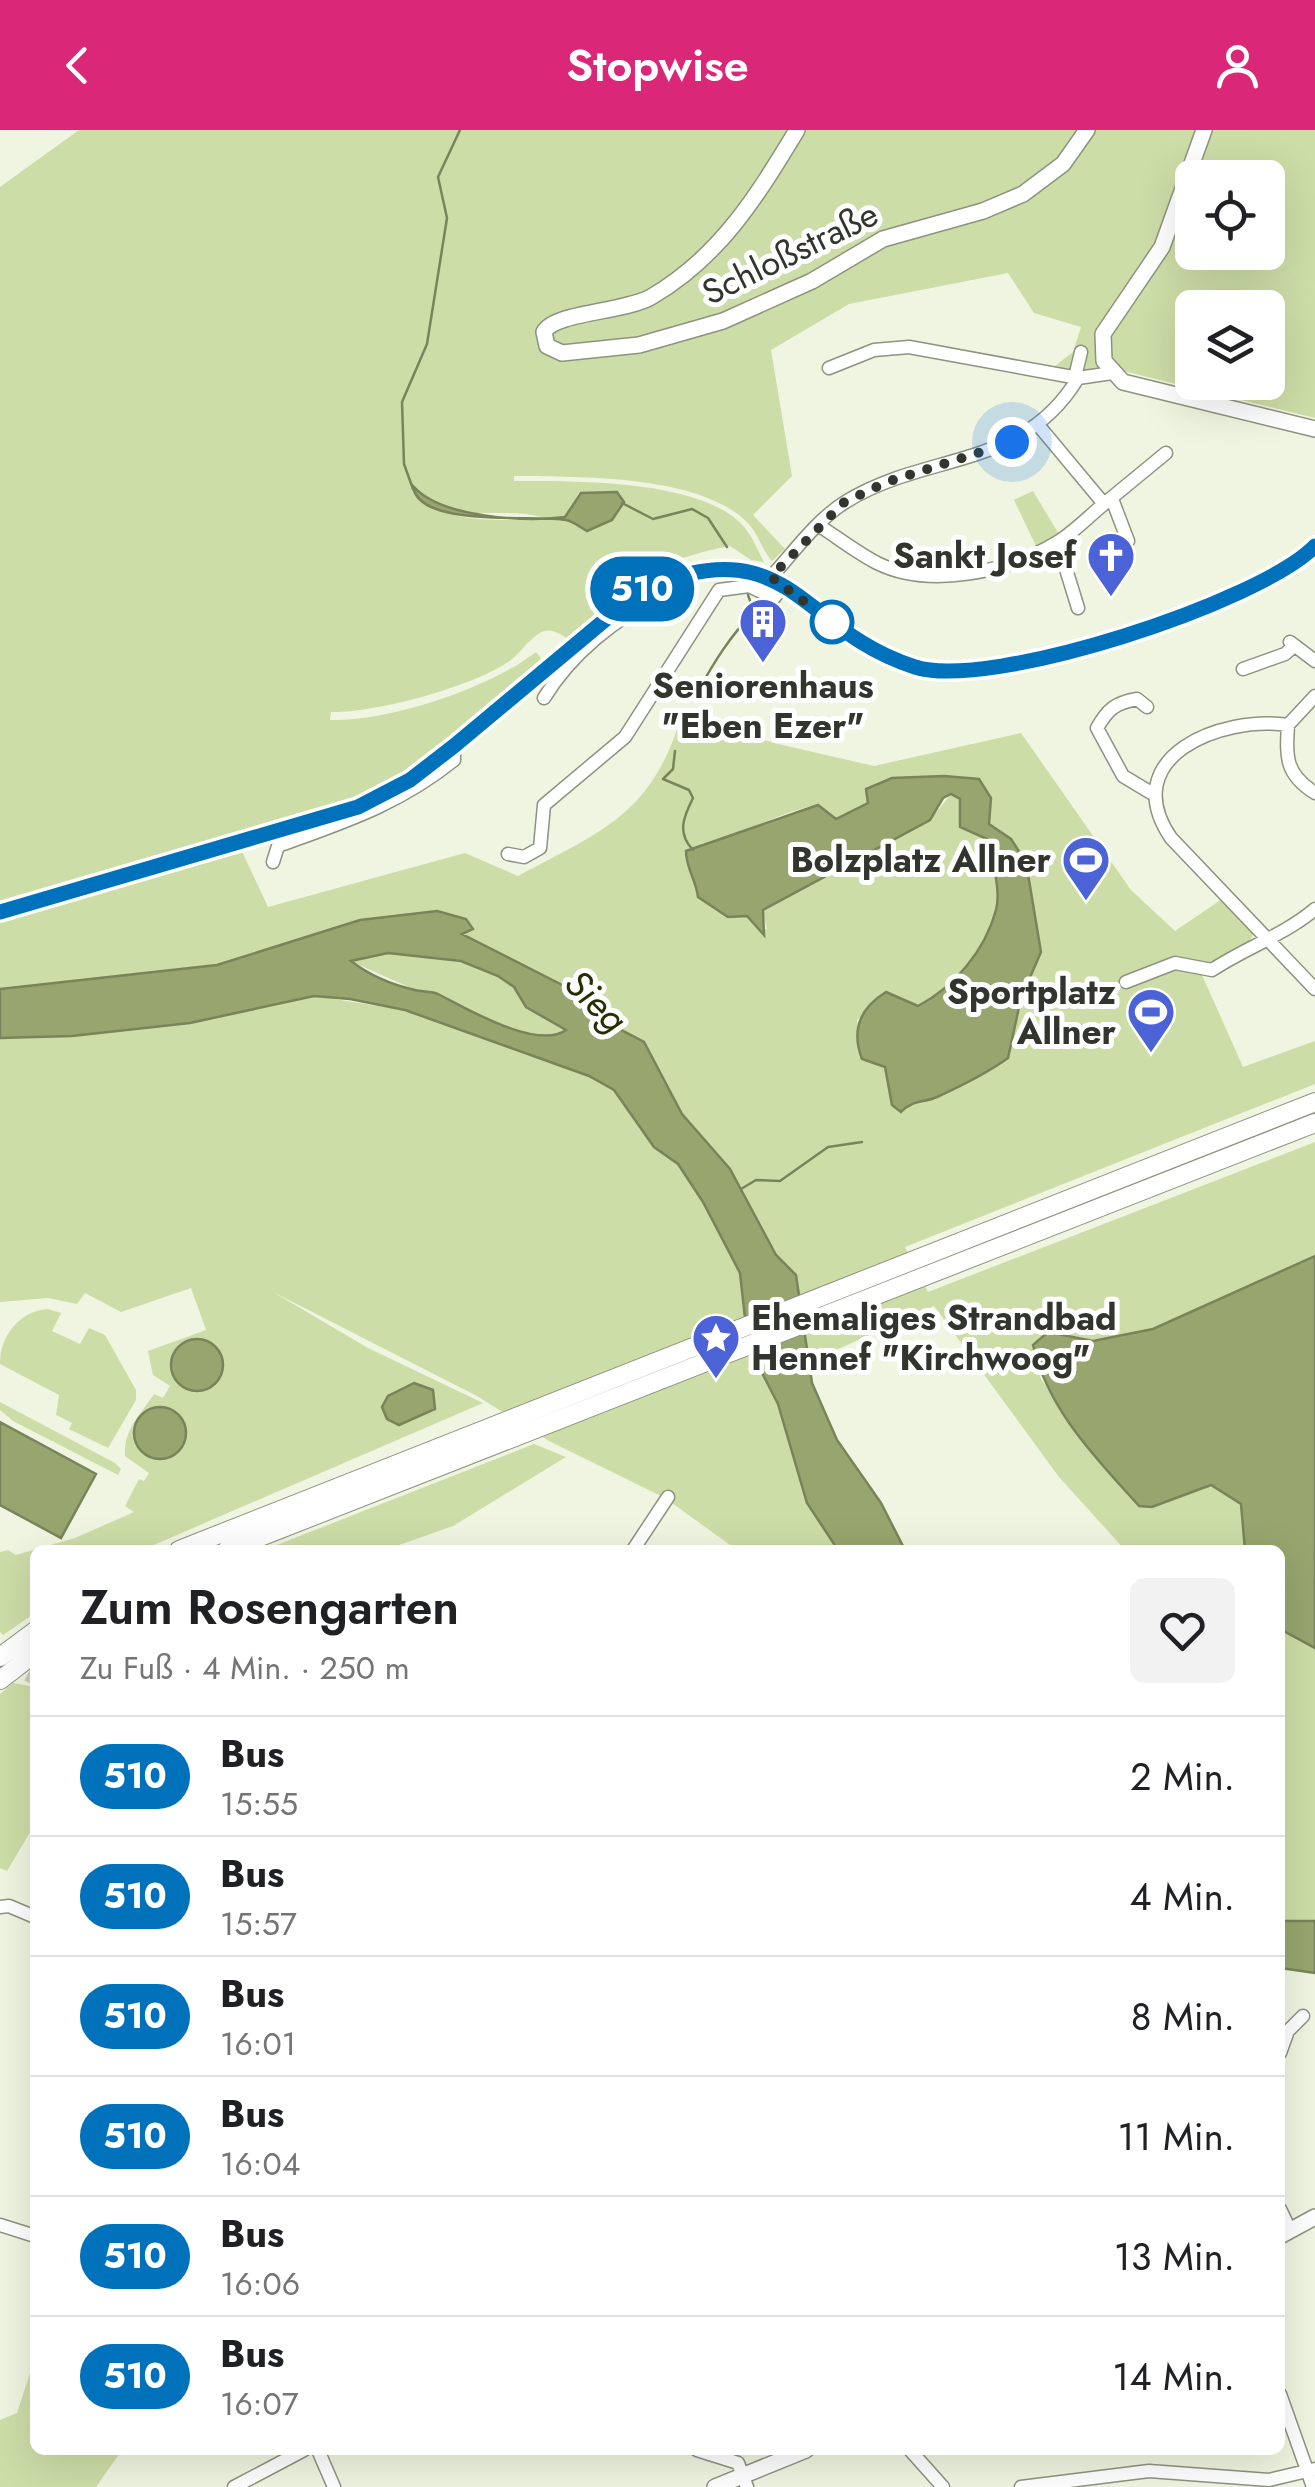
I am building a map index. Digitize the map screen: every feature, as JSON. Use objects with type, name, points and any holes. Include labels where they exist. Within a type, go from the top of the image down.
[{"type":"highway","points":[[192,1545],[1315,1102]]},
{"type":"highway","points":[[240,1545],[1315,1123]]},
{"type":"highway","points":[[0,1657],[30,1635]]},
{"type":"highway","points":[[0,1680],[30,1656]]},
{"type":"main road","name":"Schloßstraße","points":[[797,130],[747,212],[702,260],[634,306],[552,322],[544,332],[546,346],[565,353],[640,345],[723,321],[812,281],[884,239],[984,210],[1023,194],[1056,171],[1088,130]]},
{"type":"main road","points":[[1204,130],[1166,239],[1103,334],[1102,354],[1112,372],[1132,384],[1315,429]]},
{"type":"main road","points":[[0,912],[358,807],[410,780],[567,658],[642,589],[671,577],[739,569],[778,580],[872,651],[918,668],[949,673],[1039,660],[1106,641],[1268,580],[1315,546]]},
{"type":"main road","points":[[1285,2233],[1315,2217]]},
{"type":"main road","points":[[714,2487],[746,2481],[796,2455]]},
{"type":"street","points":[[829,368],[874,350],[909,348],[1077,378],[1112,372]]},
{"type":"street","points":[[508,854],[524,857],[540,848],[544,805],[626,738],[720,590],[750,586],[774,598],[778,580],[818,525],[864,492],[1012,442],[1039,426],[1077,378],[1081,352]]},
{"type":"street","points":[[1039,426],[1108,502],[1128,541]]},
{"type":"street","points":[[818,525],[879,564],[914,574],[985,570],[1022,560],[1058,542],[1166,453]]},
{"type":"street","points":[[1058,542],[1078,608]]},
{"type":"street","points":[[544,698],[567,658],[633,610],[662,596]]},
{"type":"street","points":[[1243,669],[1285,654],[1292,644],[1315,661]]},
{"type":"street","points":[[1315,696],[1288,724],[1285,762],[1298,782],[1315,793]]},
{"type":"street","points":[[1147,706],[1136,699],[1120,702],[1109,708],[1097,728],[1123,776],[1153,794]]},
{"type":"street","points":[[1288,724],[1260,720],[1194,739],[1168,759],[1153,794],[1158,818],[1171,838],[1315,989]]},
{"type":"street","points":[[273,862],[278,846],[373,813],[428,781],[454,760],[454,746]]},
{"type":"street","points":[[1126,982],[1175,963],[1212,970],[1264,938],[1299,923],[1315,909]]},
{"type":"street","points":[[637,1545],[668,1497]]},
{"type":"street","points":[[0,1908],[10,1906],[30,1915]]},
{"type":"street","points":[[1285,2039],[1304,2016]]},
{"type":"street","points":[[0,2225],[30,2234]]},
{"type":"street","points":[[1285,2406],[1311,2471],[1313,2487]]},
{"type":"street","points":[[234,2487],[295,2455]]},
{"type":"street","points":[[320,2455],[334,2487]]},
{"type":"street","points":[[711,2455],[738,2464],[746,2481]]},
{"type":"street","points":[[914,2455],[943,2487]]},
{"type":"street","points":[[1021,2487],[1148,2471],[1249,2481],[1311,2471]]},
{"type":"shaded area","points":[[79,130],[1315,130],[1315,418],[1242,400],[1285,400],[1285,290],[1175,290],[1175,384],[1107,367],[1075,373],[1050,370],[1073,352],[1081,327],[1034,313],[1008,273],[849,304],[771,350],[792,476],[753,515],[785,549],[772,561],[747,522],[726,506],[699,495],[636,481],[514,476],[514,481],[637,486],[700,500],[726,512],[745,528],[764,562],[751,560],[730,546],[702,552],[641,579],[568,639],[544,631],[511,660],[474,679],[398,703],[331,712],[330,720],[409,709],[493,678],[536,652],[543,661],[368,809],[239,845],[268,907],[465,853],[518,876],[576,846],[621,816],[655,776],[682,715],[774,743],[874,766],[1021,733],[1131,890],[1175,931],[1225,897],[1254,930],[1240,950],[1198,966],[1243,1067],[1315,1041],[1315,1084],[905,1247],[928,1292],[1315,1142],[1315,1256],[1153,1329],[1093,1341],[1048,1332],[1040,1377],[1078,1436],[1138,1506],[1152,1507],[1211,1485],[1241,1504],[1245,1545],[1120,1545],[1059,1477],[934,1306],[809,1362],[796,1275],[776,1255],[730,1169],[682,1114],[644,1042],[589,1013],[568,988],[462,934],[463,931],[398,918],[360,920],[217,965],[0,989],[0,187]],"holes":[[[413,487],[426,499],[455,511],[556,518],[570,514],[578,494],[621,494],[611,520],[593,530],[563,520],[461,517],[442,511],[426,501]],[[978,779],[991,798],[989,824],[1011,839],[1026,862],[1041,952],[1021,998],[1008,1058],[953,1089],[892,1105],[885,1067],[862,1059],[857,1020],[877,1010],[915,1006],[941,992],[977,952],[997,909],[991,847],[987,839],[960,827],[961,799],[951,794],[930,820],[763,910],[767,930],[747,916],[728,917],[699,897],[701,844],[803,808],[817,805],[835,819],[869,802]]]},
{"type":"shaded area","points":[[413,486],[443,505],[511,518],[480,517],[435,509],[420,500]]},
{"type":"shaded area","points":[[1033,491],[1060,536],[1037,548],[1014,500]]},
{"type":"shaded area","points":[[617,492],[624,502],[612,520],[587,531],[569,521],[545,518],[565,517],[581,493]]},
{"type":"shaded area","points":[[892,778],[979,779],[991,798],[989,824],[1011,839],[1026,862],[1041,952],[1021,998],[1008,1058],[964,1084],[901,1112],[892,1105],[885,1067],[862,1059],[858,1029],[870,1005],[886,992],[918,1006],[944,989],[976,953],[991,925],[998,896],[991,847],[987,839],[960,827],[960,799],[951,794],[943,798],[930,820],[763,910],[764,935],[747,916],[728,917],[698,897],[686,851],[818,805],[836,819],[868,803],[866,789]]},
{"type":"shaded area","points":[[437,911],[466,919],[473,929],[462,934],[568,988],[589,1013],[644,1042],[682,1114],[730,1169],[776,1255],[796,1275],[812,1383],[837,1440],[881,1503],[902,1545],[835,1545],[807,1503],[778,1404],[760,1369],[745,1318],[740,1273],[678,1164],[654,1147],[614,1090],[589,1076],[405,1010],[350,999],[314,996],[190,1023],[72,1036],[0,1038],[0,989],[217,965],[360,920]],"holes":[[[388,953],[461,961],[514,987],[526,1007],[566,1030],[537,1035],[501,1025],[436,993],[382,979],[351,961]]]},
{"type":"shaded area","points":[[387,953],[461,961],[498,976],[514,987],[526,1007],[566,1030],[557,1035],[533,1035],[481,1019],[350,961]]},
{"type":"shaded area","points":[[314,996],[404,1010],[589,1076],[614,1090],[654,1147],[678,1164],[740,1273],[745,1318],[760,1369],[778,1404],[807,1503],[835,1545],[730,1545],[665,1498],[549,1441],[477,1396],[273,1292],[368,1348],[483,1403],[154,1545],[51,1545],[134,1512],[125,1506],[139,1479],[144,1481],[149,1473],[125,1456],[127,1438],[154,1394],[163,1398],[170,1386],[153,1375],[148,1351],[206,1330],[191,1288],[121,1312],[85,1293],[77,1304],[48,1298],[0,1302],[0,1038],[72,1036]]},
{"type":"shaded area","points":[[1315,1256],[1315,1648],[1285,1632],[1285,1545],[1245,1545],[1241,1504],[1211,1485],[1152,1507],[1139,1506],[1075,1432],[1050,1391],[1033,1345],[1048,1332],[1093,1341],[1153,1329]]},
{"type":"shaded area","points":[[48,1309],[61,1313],[52,1331],[80,1344],[89,1328],[105,1335],[136,1390],[136,1400],[108,1448],[69,1429],[72,1423],[56,1415],[59,1395],[0,1364],[4,1343],[14,1326],[29,1314]]},
{"type":"shaded area","points":[[197,1339],[215,1347],[223,1365],[215,1383],[197,1391],[179,1383],[171,1365],[179,1347]]},
{"type":"shaded area","points":[[414,1383],[433,1390],[435,1409],[399,1425],[387,1419],[382,1407],[388,1396]]},
{"type":"shaded area","points":[[0,1402],[115,1463],[121,1469],[118,1475],[13,1421],[0,1410]]},
{"type":"shaded area","points":[[160,1407],[179,1414],[186,1433],[179,1452],[160,1459],[141,1452],[134,1433],[141,1414]]},
{"type":"shaded area","points":[[0,1422],[96,1474],[61,1538],[0,1505]]},
{"type":"shaded area","points":[[534,1444],[566,1457],[453,1526],[399,1545],[277,1545]]},
{"type":"shaded area","points":[[8,1550],[16,1555],[30,1551],[30,1616],[3,1635],[0,1552]]},
{"type":"shaded area","points":[[1285,1632],[1315,1648],[1315,1921],[1285,1921]]},
{"type":"shaded area","points":[[13,1683],[30,1686],[30,1832],[7,1871],[0,1868],[0,1694]]},
{"type":"shaded area","points":[[1285,1921],[1315,1921],[1315,1973],[1285,1969]]},
{"type":"shaded area","points":[[30,2373],[30,2455],[118,2455],[96,2487],[0,2487],[0,2420],[17,2413]]},
{"type":"waterway","points":[[413,489],[404,464],[402,402],[427,344],[447,218],[438,177],[460,130]]},
{"type":"waterway","points":[[622,503],[653,519],[692,509],[708,518],[727,547]]},
{"type":"waterway","points":[[697,693],[737,630],[754,612],[748,595]]},
{"type":"waterway","points":[[675,751],[673,769],[663,779],[689,790],[693,798],[683,825],[693,850]]},
{"type":"waterway","points":[[741,1189],[756,1180],[780,1181],[828,1147],[862,1142]]},
{"type":"tunnel","points":[[11,1667],[30,1676]]},
{"type":"bus line","name":"510","points":[[0,912],[358,807],[410,780],[642,589],[671,577],[739,569],[771,577],[872,651],[918,668],[949,673],[1039,660],[1106,641],[1268,580],[1315,546]]},
{"type":"place","name":"Sankt Josef","points":[[1111,598]]},
{"type":"place","name":"Seniorenhaus \"Eben Ezer\"","points":[[763,664]]},
{"type":"place","name":"Bolzplatz Allner","points":[[1086,902]]},
{"type":"place","name":"Sportplatz Allner","points":[[1151,1054]]},
{"type":"place","name":"Ehemaliges Strandbad Hennef \"Kirchwoog\"","points":[[716,1380]]},
{"type":"route","points":[[832,622],[802,596],[771,577],[818,525],[843,503],[887,482],[1012,442]]},
{"type":"water label","name":"Sieg","points":[[596,1001]]}]
